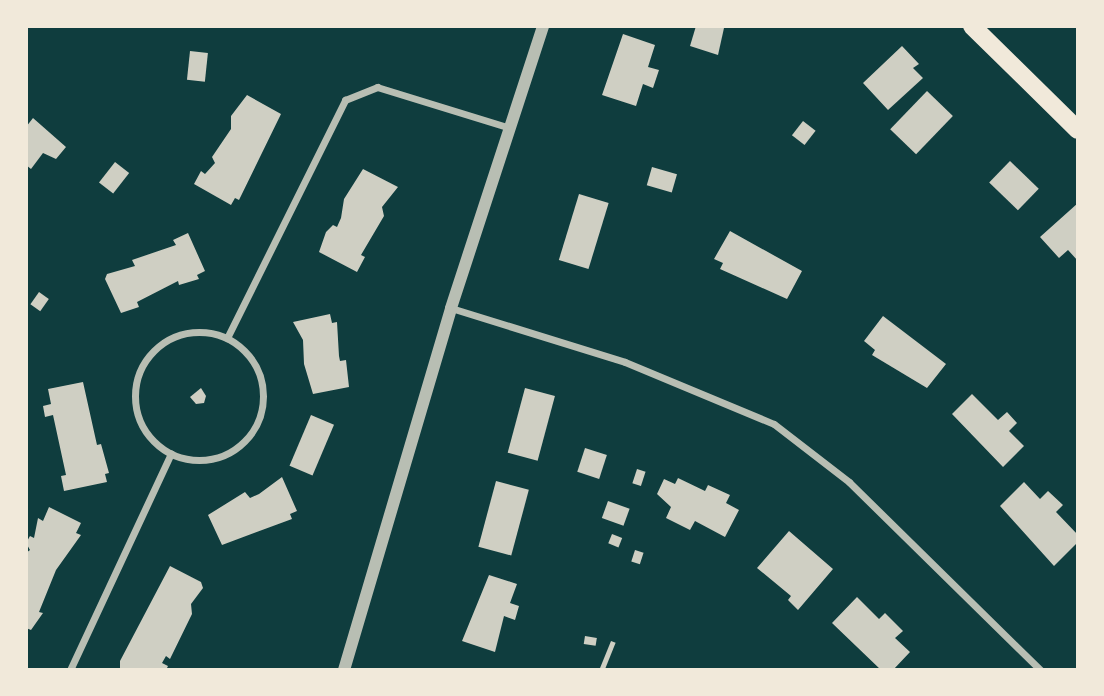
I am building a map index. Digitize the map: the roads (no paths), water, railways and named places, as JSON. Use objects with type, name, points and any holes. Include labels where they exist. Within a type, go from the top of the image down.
[{"type":"main road","points":[[972,26],[1078,130]]},
{"type":"street","points":[[344,670],[451,308],[543,26]]},
{"type":"street","points":[[227,338],[345,100],[377,87],[508,127]]},
{"type":"street","points":[[451,308],[625,362],[774,424],[849,482],[1040,670]]},
{"type":"street","points":[[192,331],[227,338],[247,352],[260,373],[264,397],[258,421],[245,442],[224,455],[200,460],[171,453],[152,440],[142,425],[135,390],[139,373],[147,357],[175,336],[192,331]]},
{"type":"street","points":[[69,670],[171,453]]}]
